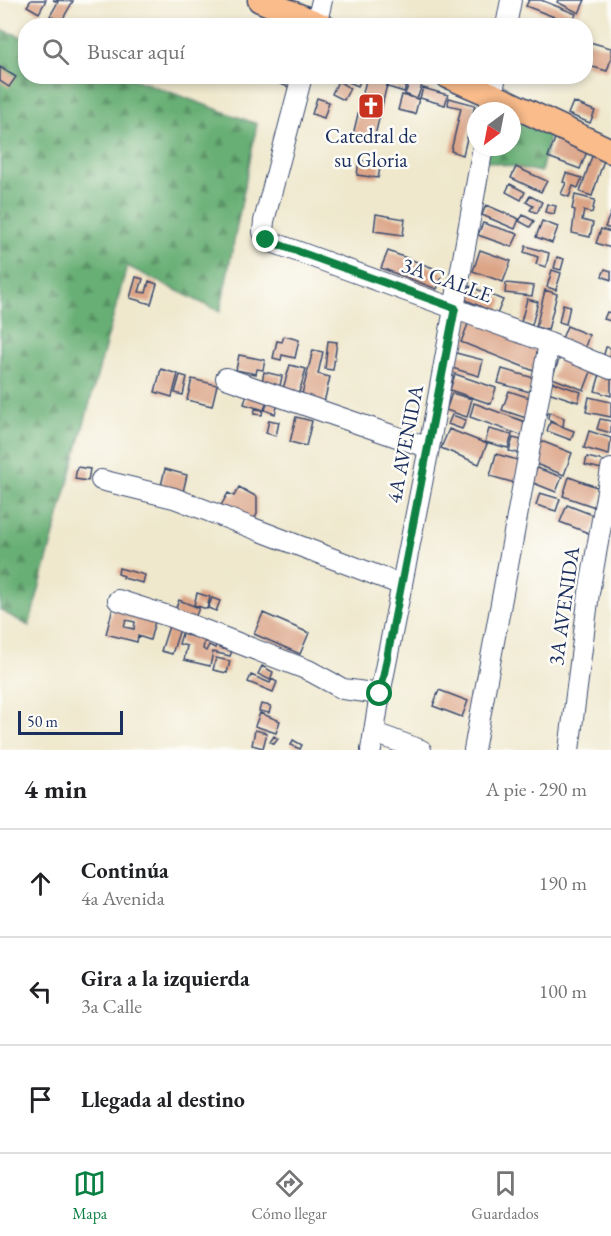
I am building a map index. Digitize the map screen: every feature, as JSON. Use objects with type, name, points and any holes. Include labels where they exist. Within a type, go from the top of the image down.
[{"type":"main road","points":[[260,0],[319,18]]},
{"type":"main road","points":[[468,84],[611,150]]},
{"type":"street","points":[[508,18],[511,0]]},
{"type":"street","name":"3A CALLE","points":[[300,84],[264,221],[263,232],[266,240],[549,343],[611,369]]},
{"type":"street","name":"4A AVENIDA","points":[[373,741],[481,156]]},
{"type":"street","points":[[474,750],[549,343]]},
{"type":"street","points":[[226,378],[429,448]]},
{"type":"street","name":"3A AVENIDA","points":[[569,750],[589,593],[611,469]]},
{"type":"street","points":[[101,480],[174,498],[402,585]]},
{"type":"street","points":[[118,600],[168,616],[308,670],[343,689],[380,694]]},
{"type":"street","points":[[373,741],[421,750]]},
{"type":"green space","points":[[0,29],[18,35],[18,84],[148,84],[257,124],[220,312],[127,266],[29,626],[0,610]]},
{"type":"green space","points":[[521,116],[550,132],[541,172],[485,161],[486,156],[521,156]]},
{"type":"building","points":[[31,0],[46,0],[39,13],[27,6]]},
{"type":"building","points":[[53,0],[73,1],[63,18],[50,16],[58,2]]},
{"type":"building","points":[[529,0],[541,0],[576,14],[574,18],[557,18],[526,6]]},
{"type":"building","points":[[558,0],[585,0],[579,13],[557,2]]},
{"type":"building","points":[[593,43],[611,48],[611,59],[607,71],[593,67]]},
{"type":"building","points":[[0,67],[16,77],[9,87],[0,81]]},
{"type":"building","points":[[280,84],[297,84],[295,89]]},
{"type":"building","points":[[337,84],[343,84],[350,88],[344,100],[332,94]]},
{"type":"building","name":"Catedral de su Gloria","points":[[365,84],[387,84],[374,140],[353,135]]},
{"type":"building","points":[[389,84],[407,84],[404,92],[388,87]]},
{"type":"building","points":[[409,84],[422,85],[417,99],[405,94]]},
{"type":"building","points":[[423,88],[448,95],[445,105],[420,98]]},
{"type":"building","points":[[402,95],[419,99],[415,114],[398,110]]},
{"type":"building","points":[[317,98],[329,102],[324,118],[312,114]]},
{"type":"building","points":[[449,98],[467,103],[467,138],[463,155],[451,151],[461,108],[448,105]]},
{"type":"building","points":[[573,102],[595,111],[590,123],[568,114]]},
{"type":"building","points":[[556,136],[588,149],[580,169],[548,157]]},
{"type":"building","points":[[592,156],[604,160],[592,196],[580,192]]},
{"type":"building","points":[[359,160],[381,164],[378,178],[357,175]]},
{"type":"building","points":[[516,167],[547,181],[541,192],[511,178]]},
{"type":"building","points":[[566,173],[582,178],[578,188],[573,186],[569,197],[561,194],[566,183],[563,182]]},
{"type":"building","points":[[510,184],[525,192],[521,200],[506,192]]},
{"type":"building","points":[[575,195],[595,200],[592,213],[584,211],[582,220],[593,223],[590,237],[572,233],[575,210],[572,209]]},
{"type":"building","points":[[530,196],[542,202],[537,213],[530,210],[533,206],[526,202]]},
{"type":"building","points":[[547,204],[556,206],[554,214],[545,212]]},
{"type":"building","points":[[486,205],[519,219],[515,229],[482,215]]},
{"type":"building","points":[[611,212],[611,229],[605,227]]},
{"type":"building","points":[[376,214],[405,219],[403,235],[374,231]]},
{"type":"building","points":[[523,215],[534,221],[530,227],[519,221]]},
{"type":"building","points":[[542,221],[558,227],[552,243],[536,237]]},
{"type":"building","points":[[483,223],[518,234],[512,247],[478,235]]},
{"type":"building","points":[[601,229],[611,232],[611,248],[596,243]]},
{"type":"building","points":[[526,246],[549,253],[546,267],[536,264],[538,257],[524,252]]},
{"type":"building","points":[[480,250],[511,261],[503,282],[473,271]]},
{"type":"building","points":[[388,251],[444,272],[437,289],[381,268]]},
{"type":"building","points":[[557,257],[564,259],[561,270],[554,268]]},
{"type":"building","points":[[605,269],[611,271],[611,280],[602,276]]},
{"type":"building","points":[[552,270],[561,273],[556,290],[547,287]]},
{"type":"building","points":[[136,277],[143,279],[139,292],[146,293],[149,281],[157,284],[151,304],[130,298]]},
{"type":"building","points":[[506,283],[534,286],[532,296],[505,293]]},
{"type":"building","points":[[469,286],[503,300],[497,314],[464,299]]},
{"type":"building","points":[[545,290],[557,294],[548,330],[536,327]]},
{"type":"building","points":[[527,299],[538,302],[532,325],[521,322]]},
{"type":"building","points":[[563,304],[570,306],[566,324],[559,322]]},
{"type":"building","points":[[607,312],[611,313],[611,321],[604,319]]},
{"type":"building","points":[[470,319],[543,348],[534,371],[461,342]]},
{"type":"building","points":[[567,326],[589,335],[584,350],[561,341]]},
{"type":"building","points":[[284,336],[299,340],[295,358],[282,355],[281,360],[273,358],[277,341],[282,342]]},
{"type":"building","points":[[328,341],[337,342],[333,370],[325,369]]},
{"type":"building","points":[[606,347],[611,348],[611,360],[603,358]]},
{"type":"building","points":[[313,350],[323,352],[318,374],[330,377],[323,407],[300,402]]},
{"type":"building","points":[[456,353],[483,360],[479,376],[452,368]]},
{"type":"building","points":[[239,355],[265,360],[263,370],[257,369],[256,374],[236,370]]},
{"type":"building","points":[[560,357],[592,369],[584,390],[552,378]]},
{"type":"building","points":[[290,365],[306,369],[298,396],[282,392]]},
{"type":"building","points":[[161,369],[178,374],[172,397],[155,392]]},
{"type":"building","points":[[502,369],[534,378],[530,392],[498,383]]},
{"type":"building","points":[[264,372],[282,376],[279,391],[261,387]]},
{"type":"building","points":[[455,374],[496,388],[491,404],[450,390]]},
{"type":"building","points":[[600,374],[611,377],[611,396],[595,391]]},
{"type":"building","points":[[180,375],[187,377],[183,395],[175,393]]},
{"type":"building","points":[[192,379],[217,385],[212,406],[187,400]]},
{"type":"building","points":[[552,382],[581,392],[578,402],[548,392]]},
{"type":"building","points":[[509,391],[536,400],[529,419],[502,410]]},
{"type":"building","points":[[452,393],[472,399],[467,417],[446,410]]},
{"type":"building","points":[[247,394],[267,400],[264,410],[244,404]]},
{"type":"building","points":[[589,397],[611,402],[611,417],[586,412]]},
{"type":"building","points":[[268,401],[278,404],[275,414],[265,410]]},
{"type":"building","points":[[474,403],[531,424],[526,437],[470,417]]},
{"type":"building","points":[[255,409],[263,410],[262,415],[254,414]]},
{"type":"building","points":[[549,412],[564,418],[563,427],[548,419]]},
{"type":"building","points":[[452,415],[466,420],[462,429],[448,424]]},
{"type":"building","points":[[296,417],[312,421],[306,446],[290,442]]},
{"type":"building","points":[[600,419],[611,421],[611,433],[597,429]]},
{"type":"building","points":[[269,420],[279,422],[276,436],[266,433]]},
{"type":"building","points":[[550,422],[574,431],[571,440],[547,431]]},
{"type":"building","points":[[449,429],[487,444],[479,464],[441,448]]},
{"type":"building","points":[[489,429],[512,435],[508,448],[485,442]]},
{"type":"building","points":[[589,431],[611,438],[609,455],[584,448]]},
{"type":"building","points":[[513,438],[525,441],[522,454],[509,451]]},
{"type":"building","points":[[536,439],[572,453],[564,475],[528,461]]},
{"type":"building","points":[[496,454],[521,461],[515,483],[490,476]]},
{"type":"building","points":[[587,457],[608,462],[606,470],[585,465]]},
{"type":"building","points":[[77,467],[90,469],[88,481],[75,479]]},
{"type":"building","points":[[537,468],[562,477],[556,492],[531,482]]},
{"type":"building","points":[[165,469],[187,475],[182,496],[160,490]]},
{"type":"building","points":[[569,477],[602,489],[595,507],[563,496]]},
{"type":"building","points":[[239,487],[257,497],[257,514],[253,521],[219,509],[228,493],[234,496]]},
{"type":"building","points":[[540,493],[560,499],[556,511],[536,505]]},
{"type":"building","points":[[567,505],[598,517],[591,534],[560,522]]},
{"type":"building","points":[[119,568],[145,575],[143,583],[123,578],[124,576],[118,574]]},
{"type":"building","points":[[197,593],[210,597],[207,609],[194,605]]},
{"type":"building","points":[[212,598],[220,601],[216,611],[208,608]]},
{"type":"building","points":[[179,600],[199,608],[193,623],[173,615]]},
{"type":"building","points":[[114,604],[156,618],[150,640],[138,636],[137,642],[106,634]],"holes":[[[126,620],[135,622],[134,629],[124,627]]]},
{"type":"building","points":[[263,613],[309,633],[300,654],[254,634]]},
{"type":"building","points":[[169,626],[180,629],[172,654],[161,651]]},
{"type":"building","points":[[183,630],[188,631],[185,635],[205,639],[203,649],[206,651],[209,645],[215,648],[218,641],[222,643],[219,648],[232,651],[230,656],[213,652],[210,666],[184,660],[187,646],[179,644]]},
{"type":"building","points":[[216,658],[230,661],[227,673],[213,670]]},
{"type":"building","points":[[262,666],[273,672],[270,680],[258,674]]},
{"type":"building","points":[[251,675],[270,683],[272,679],[277,682],[273,692],[248,682]]},
{"type":"building","points":[[439,690],[468,701],[462,717],[433,706]]},
{"type":"building","points":[[261,704],[271,706],[269,713],[259,711]]},
{"type":"building","points":[[260,713],[280,721],[276,733],[255,726]]},
{"type":"building","points":[[255,730],[267,733],[263,748],[252,745]]},
{"type":"building","points":[[274,736],[278,739],[274,744],[270,742]]},
{"type":"building","points":[[293,740],[302,745],[300,749],[291,745]]},
{"type":"place","name":"Catedral de su Gloria","points":[[371,106]]},
{"type":"route","points":[[266,240],[455,308],[380,694]]}]
